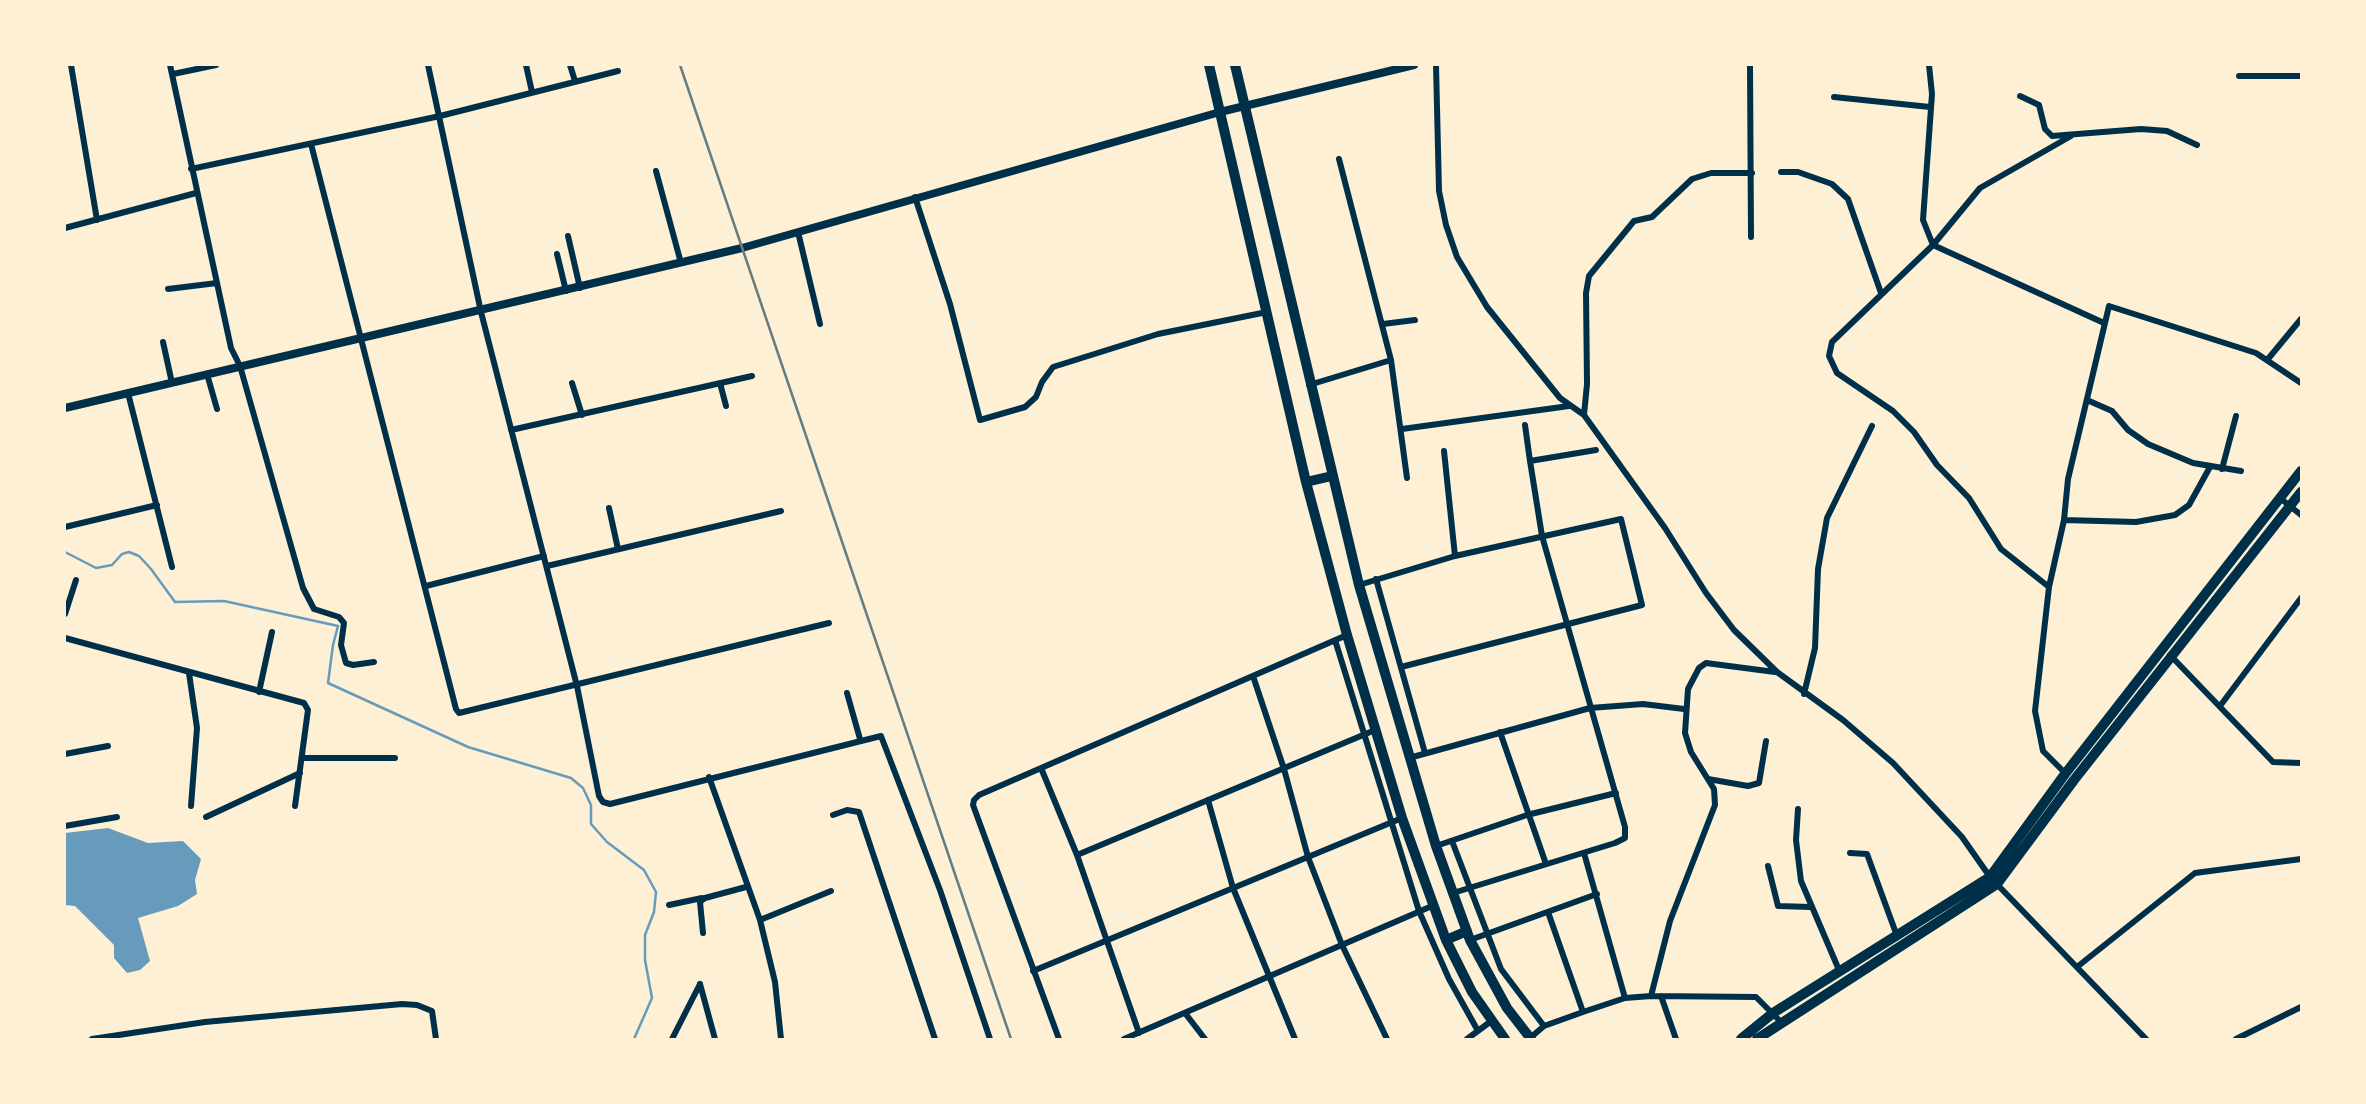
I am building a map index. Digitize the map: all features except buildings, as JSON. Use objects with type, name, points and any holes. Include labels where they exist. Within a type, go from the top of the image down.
[{"type":"main road","points":[[1209,65],[1306,482],[1375,730],[1402,818],[1446,940],[1490,1022],[1505,1039]]},
{"type":"main road","points":[[1235,65],[1309,385],[1359,585],[1409,758],[1436,846],[1468,935],[1507,1008],[1531,1039]]},
{"type":"main road","points":[[1757,1039],[1876,964],[1956,905],[1994,881],[2162,647],[2301,471]]},
{"type":"main road","points":[[1306,482],[1332,476]]},
{"type":"main road","points":[[2070,777],[2171,656],[2301,492]]},
{"type":"main road","points":[[1741,1039],[1773,1013],[1839,970],[1956,905]]},
{"type":"main road","points":[[1446,940],[1468,935]]},
{"type":"main road","points":[[1868,953],[1876,964]]},
{"type":"street","points":[[71,65],[97,220]]},
{"type":"street","points":[[170,65],[231,348],[240,366],[303,588],[314,609],[339,617],[344,623],[341,645],[346,663],[353,665],[374,662]]},
{"type":"street","points":[[173,74],[216,65]]},
{"type":"street","points":[[428,65],[481,312],[577,686],[603,802],[610,804],[881,736],[940,890],[990,1039]]},
{"type":"street","points":[[526,65],[532,92]]},
{"type":"street","points":[[570,65],[575,81]]},
{"type":"street","points":[[65,408],[681,263],[799,232],[1220,111],[1414,65]]},
{"type":"street","points":[[1436,65],[1439,191],[1446,225],[1457,257],[1488,307],[1569,406],[1584,415],[1665,528],[1720,613],[1777,672],[1843,720],[1894,763],[1962,837],[1994,881],[2146,1039]]},
{"type":"street","points":[[1750,65],[1751,237]]},
{"type":"street","points":[[1929,65],[1932,74],[1923,220],[1933,246],[2104,323]]},
{"type":"street","points":[[191,169],[440,116],[618,71]]},
{"type":"street","points":[[2239,76],[2301,76]]},
{"type":"street","points":[[65,88],[74,86]]},
{"type":"street","points":[[2020,96],[2039,104],[2048,135],[2071,136],[2141,129],[2167,131],[2197,145]]},
{"type":"street","points":[[1834,97],[1930,107]]},
{"type":"street","points":[[2049,587],[2001,549],[1969,498],[1937,465],[1907,425],[1893,411],[1838,373],[1829,356],[1832,342],[1933,246],[1980,188],[2071,136]]},
{"type":"street","points":[[311,144],[459,713],[829,623]]},
{"type":"street","points":[[1339,159],[1391,360],[1407,478]]},
{"type":"street","points":[[656,171],[681,263]]},
{"type":"street","points":[[1781,172],[1798,172],[1832,184],[1848,199],[1881,293]]},
{"type":"street","points":[[1584,415],[1587,384],[1586,293],[1590,276],[1634,221],[1652,217],[1692,179],[1711,173],[1752,173]]},
{"type":"street","points":[[65,228],[196,193]]},
{"type":"street","points":[[915,197],[950,304],[980,420],[1025,407],[1036,397],[1042,382],[1054,368],[1158,334],[1267,312]]},
{"type":"street","points":[[799,232],[820,324]]},
{"type":"street","points":[[568,236],[580,288]]},
{"type":"street","points":[[557,254],[566,291]]},
{"type":"street","points":[[169,289],[217,283]]},
{"type":"street","points":[[2070,777],[2043,751],[2035,711],[2049,587],[2064,520],[2068,479],[2109,306],[2268,359],[2301,383]]},
{"type":"street","points":[[2268,359],[2301,319]]},
{"type":"street","points":[[1383,324],[1415,320]]},
{"type":"street","points":[[163,342],[172,383]]},
{"type":"street","points":[[1309,385],[1391,360]]},
{"type":"street","points":[[207,374],[217,409]]},
{"type":"street","points":[[511,430],[752,376]]},
{"type":"street","points":[[572,383],[582,415]]},
{"type":"street","points":[[720,383],[726,406]]},
{"type":"street","points":[[128,393],[172,567]]},
{"type":"street","points":[[2087,400],[2112,411],[2128,430],[2142,441],[2210,467],[2241,471]]},
{"type":"street","points":[[1402,429],[1569,406]]},
{"type":"street","points":[[2222,469],[2236,416]]},
{"type":"street","points":[[1453,893],[1626,838],[1616,793],[1542,536],[1525,425]]},
{"type":"street","points":[[1804,694],[1815,648],[1818,569],[1828,518],[1872,426]]},
{"type":"street","points":[[1530,461],[1596,450]]},
{"type":"street","points":[[1444,451],[1455,556]]},
{"type":"street","points":[[2064,520],[2136,522],[2175,515],[2189,505],[2210,467]]},
{"type":"street","points":[[2280,498],[2301,515]]},
{"type":"street","points":[[65,527],[157,505]]},
{"type":"street","points":[[609,508],[618,549]]},
{"type":"street","points":[[547,566],[781,511]]},
{"type":"street","points":[[1359,585],[1455,556],[1621,519],[1642,604],[1401,667]]},
{"type":"street","points":[[426,586],[544,556]]},
{"type":"street","points":[[1376,579],[1425,754]]},
{"type":"street","points":[[65,614],[76,580]]},
{"type":"street","points":[[2220,706],[2301,598]]},
{"type":"street","points":[[259,692],[272,632]]},
{"type":"street","points":[[1059,1039],[973,805],[979,795],[1347,635]]},
{"type":"street","points":[[65,638],[307,706],[295,806]]},
{"type":"street","points":[[1335,640],[1419,911],[1449,979],[1478,1031]]},
{"type":"street","points":[[2162,647],[2273,761],[2301,763]]},
{"type":"street","points":[[1651,996],[1670,921],[1715,805],[1714,789],[1691,752],[1685,733],[1684,709],[1688,689],[1699,668],[1706,663],[1777,672]]},
{"type":"street","points":[[189,673],[197,728],[191,806]]},
{"type":"street","points":[[1253,676],[1284,768],[1308,857],[1342,945],[1387,1039]]},
{"type":"street","points":[[847,693],[860,740]]},
{"type":"street","points":[[1409,758],[1590,708],[1643,704],[1684,709]]},
{"type":"street","points":[[1077,855],[1375,730]]},
{"type":"street","points":[[1500,732],[1546,864]]},
{"type":"street","points":[[1708,779],[1748,786],[1759,783],[1766,741]]},
{"type":"street","points":[[65,754],[108,746]]},
{"type":"street","points":[[302,758],[395,758]]},
{"type":"street","points":[[1041,768],[1077,855],[1105,942],[1139,1033]]},
{"type":"street","points":[[206,817],[300,773]]},
{"type":"street","points":[[709,777],[746,887],[760,920],[775,982],[781,1039]]},
{"type":"street","points":[[1436,846],[1527,815],[1616,793]]},
{"type":"street","points":[[1208,800],[1233,888],[1295,1039]]},
{"type":"street","points":[[1798,809],[1796,840],[1801,881],[1839,970]]},
{"type":"street","points":[[833,815],[847,810],[859,812],[935,1039]]},
{"type":"street","points":[[65,826],[117,817]]},
{"type":"street","points":[[1033,971],[1402,818]]},
{"type":"street","points":[[1452,841],[1501,969],[1544,1026]]},
{"type":"street","points":[[1584,853],[1625,998]]},
{"type":"street","points":[[1850,853],[1867,854],[1897,936]]},
{"type":"street","points":[[2077,967],[2195,873],[2301,859]]},
{"type":"street","points":[[1768,866],[1778,906],[1810,907]]},
{"type":"street","points":[[669,905],[746,887]]},
{"type":"street","points":[[760,920],[831,891]]},
{"type":"street","points":[[1468,935],[1488,932],[1597,894]]},
{"type":"street","points":[[703,933],[700,907],[705,898]]},
{"type":"street","points":[[1124,1039],[1271,978],[1432,906]]},
{"type":"street","points":[[1548,912],[1583,1012]]},
{"type":"street","points":[[672,1039],[700,984],[715,1039]]},
{"type":"street","points":[[1531,1039],[1544,1026],[1583,1012],[1625,998],[1651,996],[1756,997],[1781,1022]]},
{"type":"street","points":[[1661,996],[1676,1039]]},
{"type":"street","points":[[92,1039],[262,1015],[402,1004],[417,1004],[432,1011],[436,1039]]},
{"type":"street","points":[[2236,1039],[2301,1007]]},
{"type":"street","points":[[1185,1013],[1205,1039]]},
{"type":"street","points":[[1467,1039],[1490,1022]]},
{"type":"water","points":[[108,828],[148,843],[183,841],[201,859],[195,880],[197,894],[178,906],[138,918],[150,961],[140,970],[127,973],[114,958],[114,945],[75,906],[65,905],[65,833]]},
{"type":"waterway","points":[[65,552],[96,568],[112,565],[122,554],[129,552],[139,556],[175,602],[224,601],[338,626],[328,683],[468,747],[571,778],[583,788],[591,805],[591,824],[607,842],[644,870],[656,892],[654,912],[645,935],[645,960],[652,998],[634,1039]]},
{"type":"railway","points":[[680,65],[1011,1039]]}]
